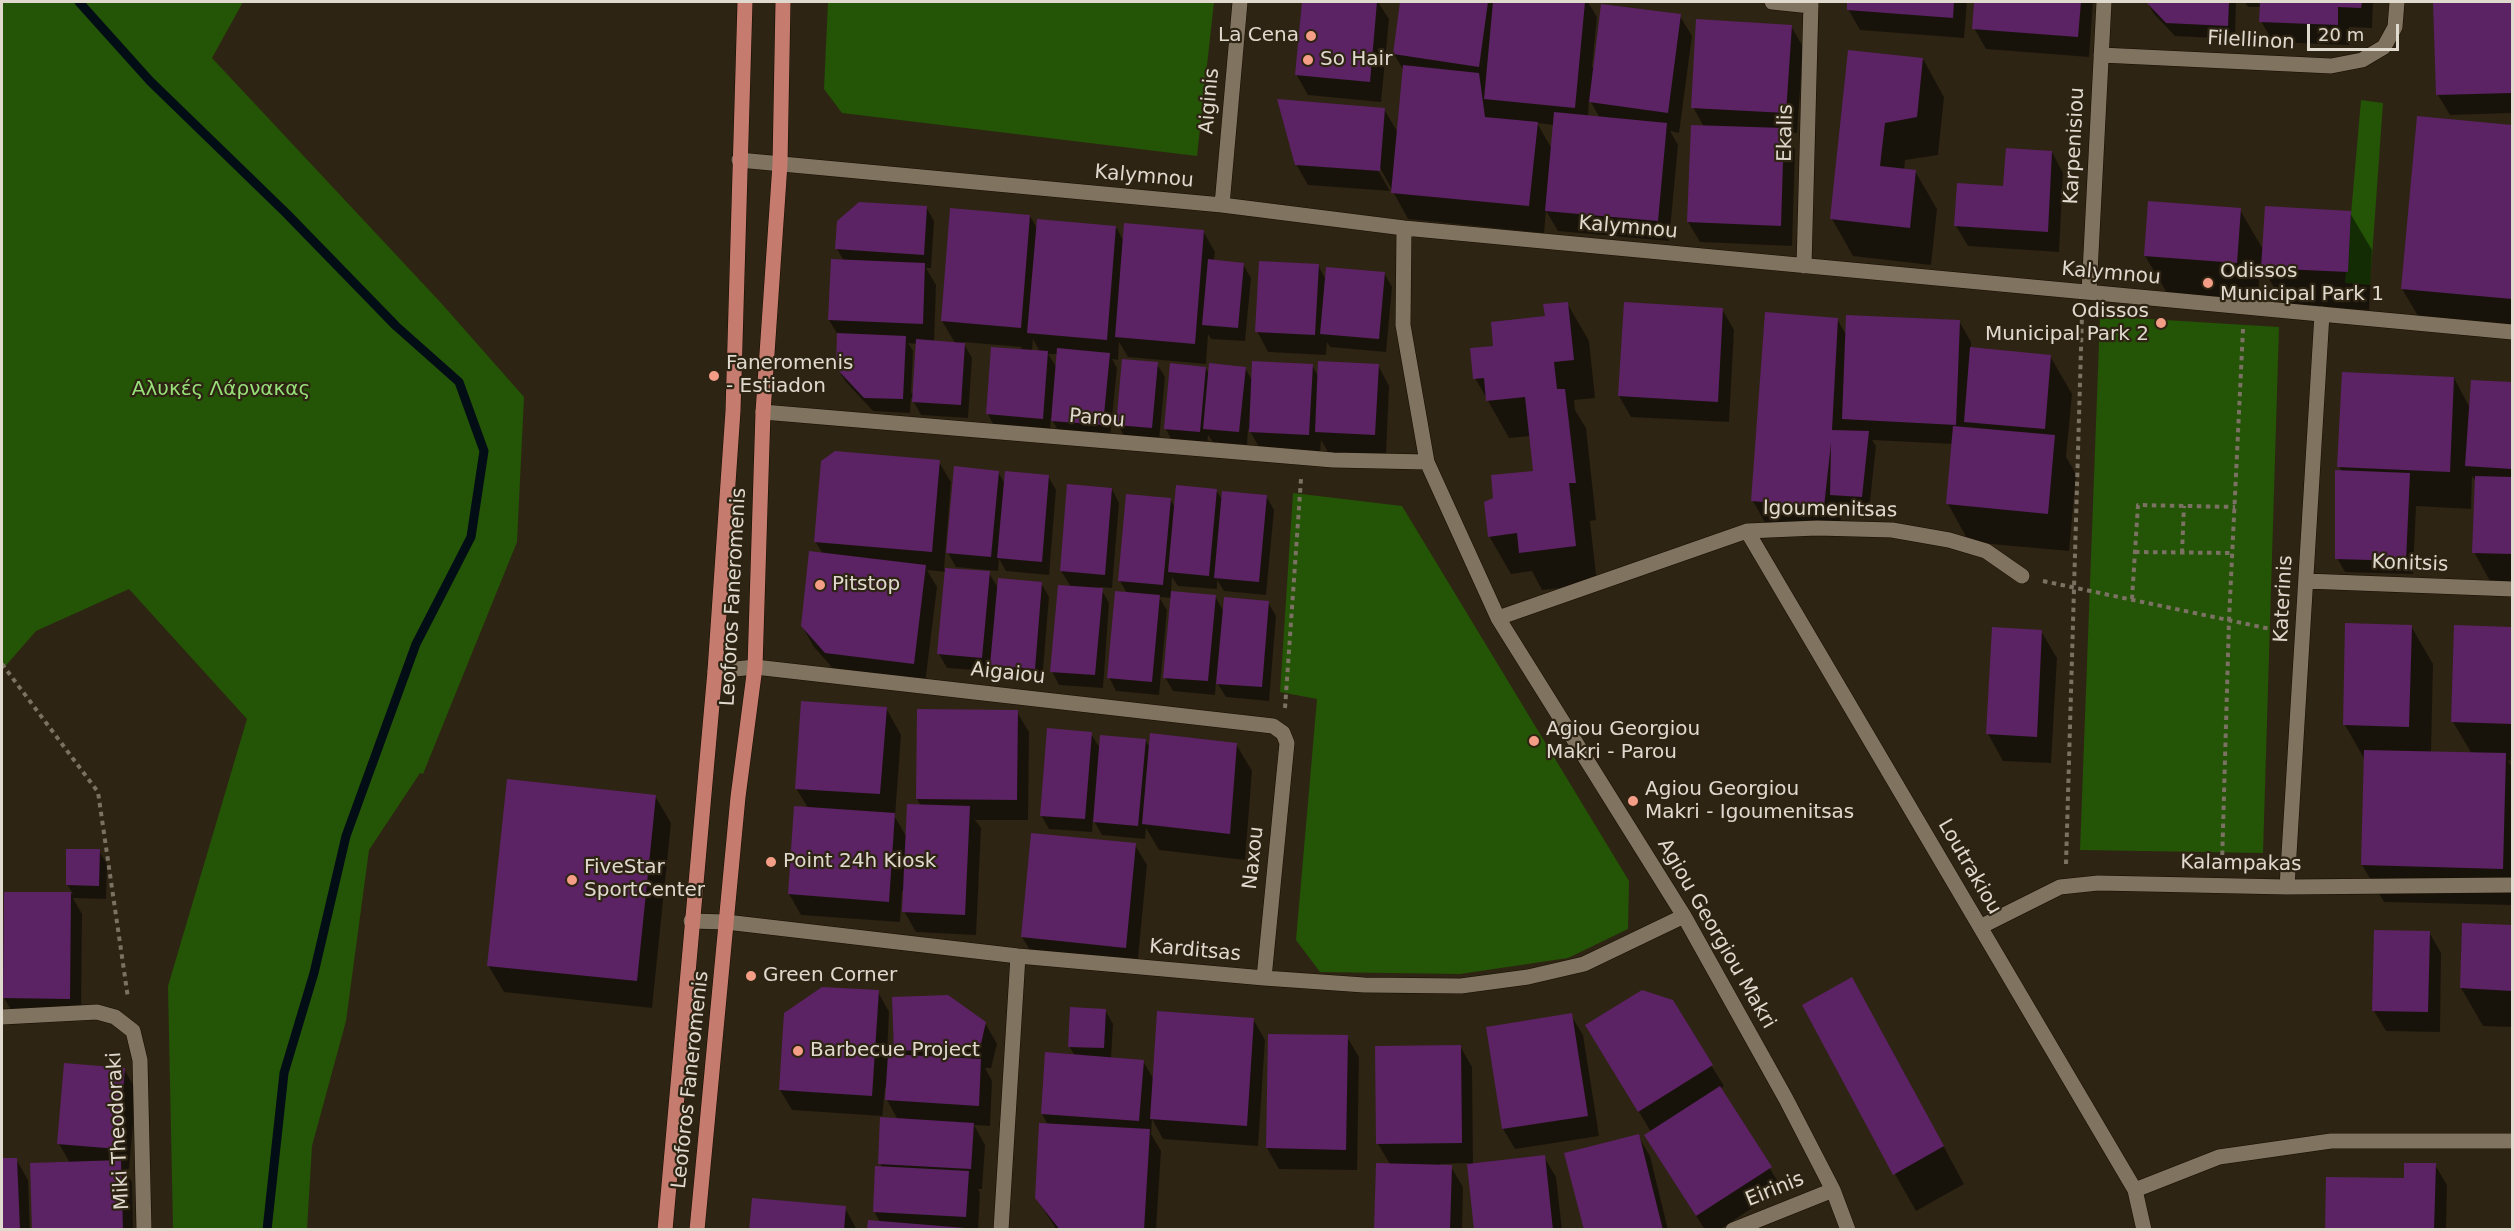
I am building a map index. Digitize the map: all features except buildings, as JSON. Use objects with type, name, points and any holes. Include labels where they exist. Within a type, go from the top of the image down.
[{"type":"main road","name":"Leoforos Faneromenis","points":[[665,1230],[684,1042],[691,921],[715,671],[733,411],[745,2]]},
{"type":"main road","name":"Leoforos Faneromenis","points":[[698,1230],[726,922],[755,667],[763,412],[780,164],[783,2]]},
{"type":"street","name":"Aiginis","points":[[1221,205],[1240,2]]},
{"type":"street","points":[[1772,2],[1811,4]]},
{"type":"street","name":"Karpenisiou","points":[[2086,292],[2104,2]]},
{"type":"street","name":"Filellinon","points":[[2101,55],[2331,66],[2362,60],[2384,47],[2395,27],[2397,2]]},
{"type":"street","name":"Ekalis","points":[[1804,266],[1811,4]]},
{"type":"street","name":"Kalymnou","points":[[739,160],[1221,205],[1404,228],[2512,332]]},
{"type":"street","name":"Agiou Georgiou Makri","points":[[1404,228],[1403,324],[1427,462],[1498,618],[1684,916],[1786,1099],[1833,1190],[1848,1230]]},
{"type":"street","name":"Katerinis","points":[[2287,887],[2322,315]]},
{"type":"street","name":"Parou","points":[[763,412],[1303,458],[1427,462]]},
{"type":"street","name":"Igoumenitsas","points":[[1498,618],[1747,531],[1817,528],[1892,530],[1949,540],[1986,551],[2022,576]]},
{"type":"street","name":"Loutrakiou","points":[[1747,531],[2135,1191],[2144,1230]]},
{"type":"street","name":"Konitsis","points":[[2306,581],[2512,589]]},
{"type":"street","name":"Aigaiou","points":[[715,671],[755,667],[1258,722],[1273,726],[1285,738]]},
{"type":"street","name":"Naxou","points":[[1264,978],[1285,738]]},
{"type":"street","name":"Kalampakas","points":[[1980,927],[2033,898],[2065,886],[2098,883],[2287,887],[2512,885]]},
{"type":"street","name":"Karditsas","points":[[691,921],[726,922],[1018,956],[1264,978],[1364,985],[1461,986],[1528,977],[1584,964],[1684,916]]},
{"type":"street","points":[[1001,1230],[1018,956]]},
{"type":"street","points":[[2,1017],[97,1012],[115,1017],[132,1031]]},
{"type":"street","name":"Miki Theodoraki","points":[[132,1031],[140,1060],[144,1230]]},
{"type":"street","points":[[2135,1191],[2219,1157],[2331,1140],[2512,1141]]},
{"type":"street","name":"Eirinis","points":[[1733,1230],[1833,1190]]},
{"type":"path","points":[[2065,886],[2086,292]]},
{"type":"path","points":[[2221,885],[2229,620],[2244,307]]},
{"type":"path","points":[[1285,738],[1303,458]]},
{"type":"path","points":[[2132,600],[2138,505],[2235,507]]},
{"type":"path","points":[[2182,553],[2184,506]]},
{"type":"path","points":[[2135,552],[2232,553]]},
{"type":"path","points":[[2022,576],[2303,636]]},
{"type":"path","points":[[2,664],[98,792],[132,1031]]},
{"type":"green space","name":"Αλυκές Λάρνακας","points":[[2,2],[243,2],[212,58],[442,304],[524,397],[517,542],[423,774],[420,773],[369,850],[346,1021],[312,1146],[307,1229],[173,1229],[168,986],[247,719],[129,589],[36,631],[2,670]]},
{"type":"green space","points":[[828,2],[1214,2],[1197,156],[842,113],[824,89]]},
{"type":"green space","points":[[2361,100],[2383,103],[2370,285],[2345,283]]},
{"type":"green space","points":[[2100,316],[2279,327],[2263,853],[2080,850]]},
{"type":"green space","points":[[1293,493],[1402,506],[1629,881],[1628,929],[1568,958],[1460,974],[1320,972],[1296,940],[1317,699],[1280,692]]},
{"type":"waterway","points":[[79,2],[150,81],[286,213],[396,326],[459,382],[484,451],[471,537],[416,644],[346,836],[314,973],[284,1073],[267,1230]]},
{"type":"place","name":"La Cena","points":[[1311,36]]},
{"type":"place","name":"So Hair","points":[[1308,60]]},
{"type":"place","name":"Odissos Municipal Park 1","points":[[2208,283]]},
{"type":"place","name":"Odissos Municipal Park 2","points":[[2161,323]]},
{"type":"place","name":"Faneromenis - Estiadon","points":[[714,376]]},
{"type":"place","name":"Pitstop","points":[[820,585]]},
{"type":"place","name":"Agiou Georgiou Makri - Parou","points":[[1534,741]]},
{"type":"place","name":"Agiou Georgiou Makri - Igoumenitsas","points":[[1633,801]]},
{"type":"place","name":"Point 24h Kiosk","points":[[771,862]]},
{"type":"place","name":"FiveStar SportCenter","points":[[572,880]]},
{"type":"place","name":"Green Corner","points":[[751,976]]},
{"type":"place","name":"Barbecue Project","points":[[798,1051]]}]
